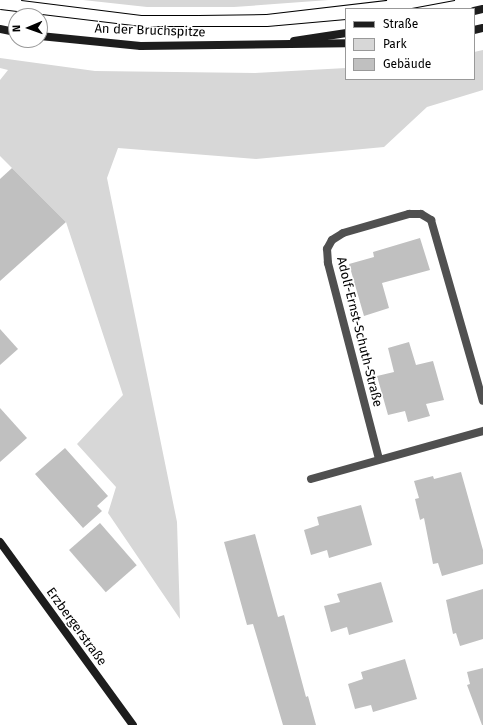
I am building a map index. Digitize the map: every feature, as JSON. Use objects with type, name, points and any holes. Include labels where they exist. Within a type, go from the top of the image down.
[{"type":"main road","name":"An der Bruchspitze","points":[[260,46],[345,33]]},
{"type":"main road","name":"An der Bruchspitze","points":[[48,37],[141,46],[260,46],[345,43]]},
{"type":"main road","name":"Erzbergerstraße","points":[[0,542],[133,725]]},
{"type":"street","name":"Adolf-Ernst-Schuth-Straße","points":[[379,460],[328,263],[327,249],[332,240],[338,236],[409,214],[421,214],[431,220],[483,401]]},
{"type":"street","points":[[311,479],[483,431]]},
{"type":"green space","points":[[83,0],[329,0],[234,7],[147,7]]},
{"type":"green space","points":[[483,50],[483,90],[427,107],[384,147],[256,159],[118,148],[107,178],[177,522],[180,619],[108,513],[116,487],[77,444],[123,395],[66,222],[0,156],[0,80],[8,70],[0,68],[0,58],[95,71],[255,73],[345,68],[345,80],[475,80],[475,52]]},
{"type":"building","points":[[12,168],[66,222],[0,281],[0,179]]},
{"type":"building","points":[[420,238],[430,270],[382,283],[389,308],[364,316],[349,264],[374,257],[373,252]]},
{"type":"building","points":[[0,329],[18,349],[0,365]]},
{"type":"building","points":[[409,342],[416,365],[433,361],[444,400],[426,404],[430,416],[408,422],[405,411],[388,415],[377,376],[394,372],[388,348]]},
{"type":"building","points":[[0,408],[27,438],[0,462]]},
{"type":"building","points":[[65,448],[108,496],[97,506],[102,511],[83,528],[35,474]]},
{"type":"building","points":[[461,472],[483,550],[483,564],[442,576],[438,563],[433,564],[424,518],[420,520],[415,499],[419,498],[414,481],[433,476],[434,479]]},
{"type":"building","points":[[361,505],[372,545],[329,558],[327,550],[311,555],[304,530],[319,525],[317,517]]},
{"type":"building","points":[[100,523],[137,565],[106,592],[69,550]]},
{"type":"building","points":[[255,534],[278,617],[284,615],[306,697],[308,696],[316,725],[283,725],[253,624],[247,625],[224,542]]},
{"type":"building","points":[[381,582],[393,622],[349,635],[347,627],[331,632],[324,606],[340,602],[337,594]]},
{"type":"building","points":[[483,589],[483,639],[460,646],[456,633],[453,634],[446,600]]},
{"type":"building","points":[[405,659],[417,699],[373,712],[371,705],[355,709],[348,684],[363,679],[361,672]]},
{"type":"building","points":[[483,668],[482,725],[467,685],[470,684],[467,672]]},
{"type":"tram line","points":[[21,0],[141,15],[266,14],[386,0]]},
{"type":"tram line","points":[[411,8],[454,0]]},
{"type":"tram line","points":[[0,9],[141,26],[267,26],[345,19]]}]
